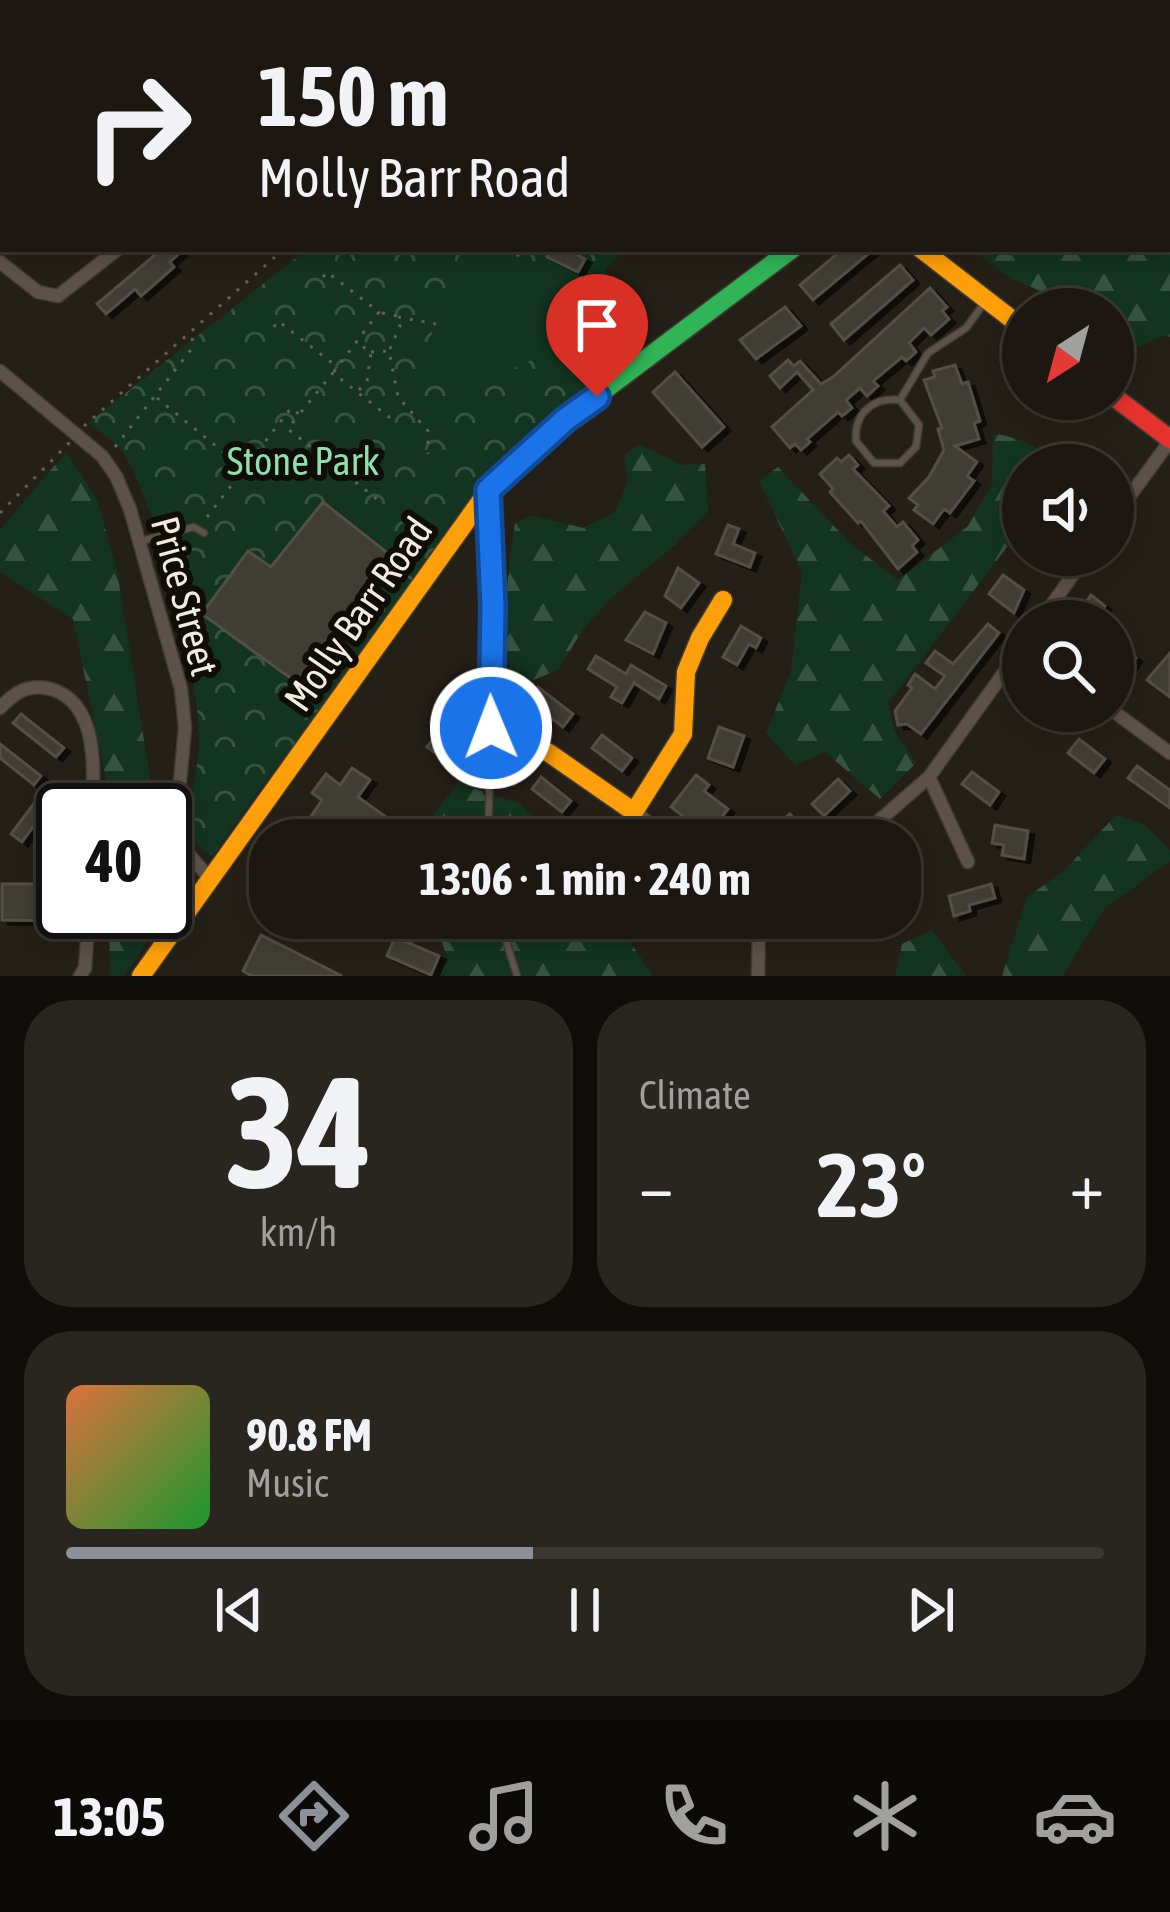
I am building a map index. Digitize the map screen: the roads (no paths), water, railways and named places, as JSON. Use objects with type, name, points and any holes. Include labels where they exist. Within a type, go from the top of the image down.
[{"type":"main road","name":"Molly Barr Road","points":[[141,976],[488,490],[566,419],[788,252]]},
{"type":"main road","points":[[925,252],[1002,312]]},
{"type":"main road","points":[[1134,412],[1170,440]]},
{"type":"main road","points":[[488,490],[491,728],[531,740],[634,812],[683,734],[686,672],[723,600]]},
{"type":"street","points":[[0,261],[38,292],[58,296],[114,252]]},
{"type":"street","name":"Price Street","points":[[0,371],[76,433],[116,476],[141,541],[181,689],[185,728],[177,813],[181,845],[210,879]]},
{"type":"street","points":[[1134,490],[1170,440]]},
{"type":"street","points":[[880,819],[929,777],[1002,675]]},
{"type":"street","points":[[0,708],[28,687],[64,694],[88,728],[93,783]]},
{"type":"street","points":[[1134,726],[1170,753]]},
{"type":"street","points":[[929,777],[968,862]]},
{"type":"street","points":[[634,812],[644,819]]},
{"type":"street","points":[[80,976],[87,939]]},
{"type":"street","points":[[758,976],[759,939]]},
{"type":"lane","points":[[900,400],[928,353],[966,328],[986,300]]},
{"type":"lane","points":[[900,400],[920,425],[916,447],[900,463],[874,463],[856,441],[859,418],[876,402],[900,400]]},
{"type":"lane","points":[[141,541],[194,526],[204,533]]},
{"type":"lane","points":[[488,819],[491,728]]},
{"type":"lane","points":[[506,939],[517,976]]},
{"type":"park label","name":"Stone Park","points":[[303,461]]}]
